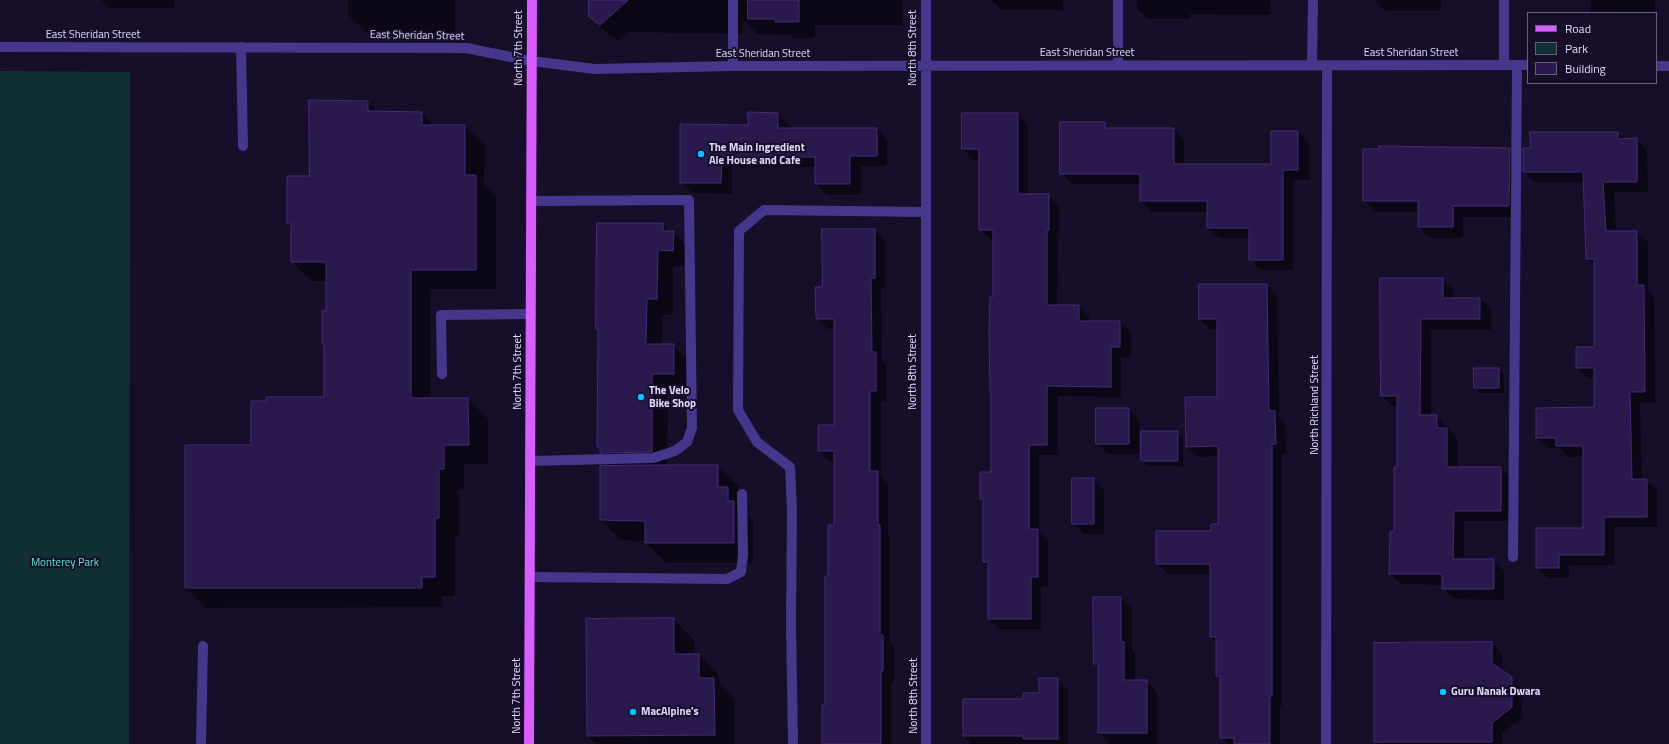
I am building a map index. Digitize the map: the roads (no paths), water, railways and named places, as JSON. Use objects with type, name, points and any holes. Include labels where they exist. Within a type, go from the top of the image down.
[{"type":"main road","name":"North 7th Street","points":[[529,744],[532,0]]},
{"type":"street","points":[[733,0],[733,66]]},
{"type":"street","name":"North 8th Street","points":[[926,0],[926,744]]},
{"type":"street","points":[[1118,0],[1118,64]]},
{"type":"street","points":[[1312,0],[1312,65]]},
{"type":"street","points":[[1504,0],[1504,64]]},
{"type":"street","name":"East Sheridan Street","points":[[0,47],[466,48],[531,61],[595,69],[733,66],[1118,64],[1327,66],[1527,65]]},
{"type":"street","points":[[242,47],[243,146]]},
{"type":"street","points":[[1513,557],[1517,64]]},
{"type":"street","name":"North Richland Street","points":[[1326,744],[1327,66]]},
{"type":"street","points":[[1657,66],[1669,66]]},
{"type":"street","points":[[530,461],[653,458],[675,451],[687,442],[692,428],[690,200],[531,201]]},
{"type":"street","points":[[793,744],[791,622],[792,509],[790,467],[757,442],[738,410],[739,231],[764,210],[925,212]]},
{"type":"street","points":[[442,374],[441,316],[531,314]]},
{"type":"street","points":[[530,576],[727,579],[741,572],[743,555],[742,494]]},
{"type":"street","points":[[201,744],[203,646]]},
{"type":"place","name":"The Main Ingredient Ale House and Cafe","points":[[701,154]]},
{"type":"place","name":"The Velo Bike Shop","points":[[641,397]]},
{"type":"place","name":"Guru Nanak Dwara","points":[[1443,692]]},
{"type":"place","name":"MacAlpine's","points":[[633,712]]},
{"type":"park label","name":"Monterey Park","points":[[65,563]]}]
